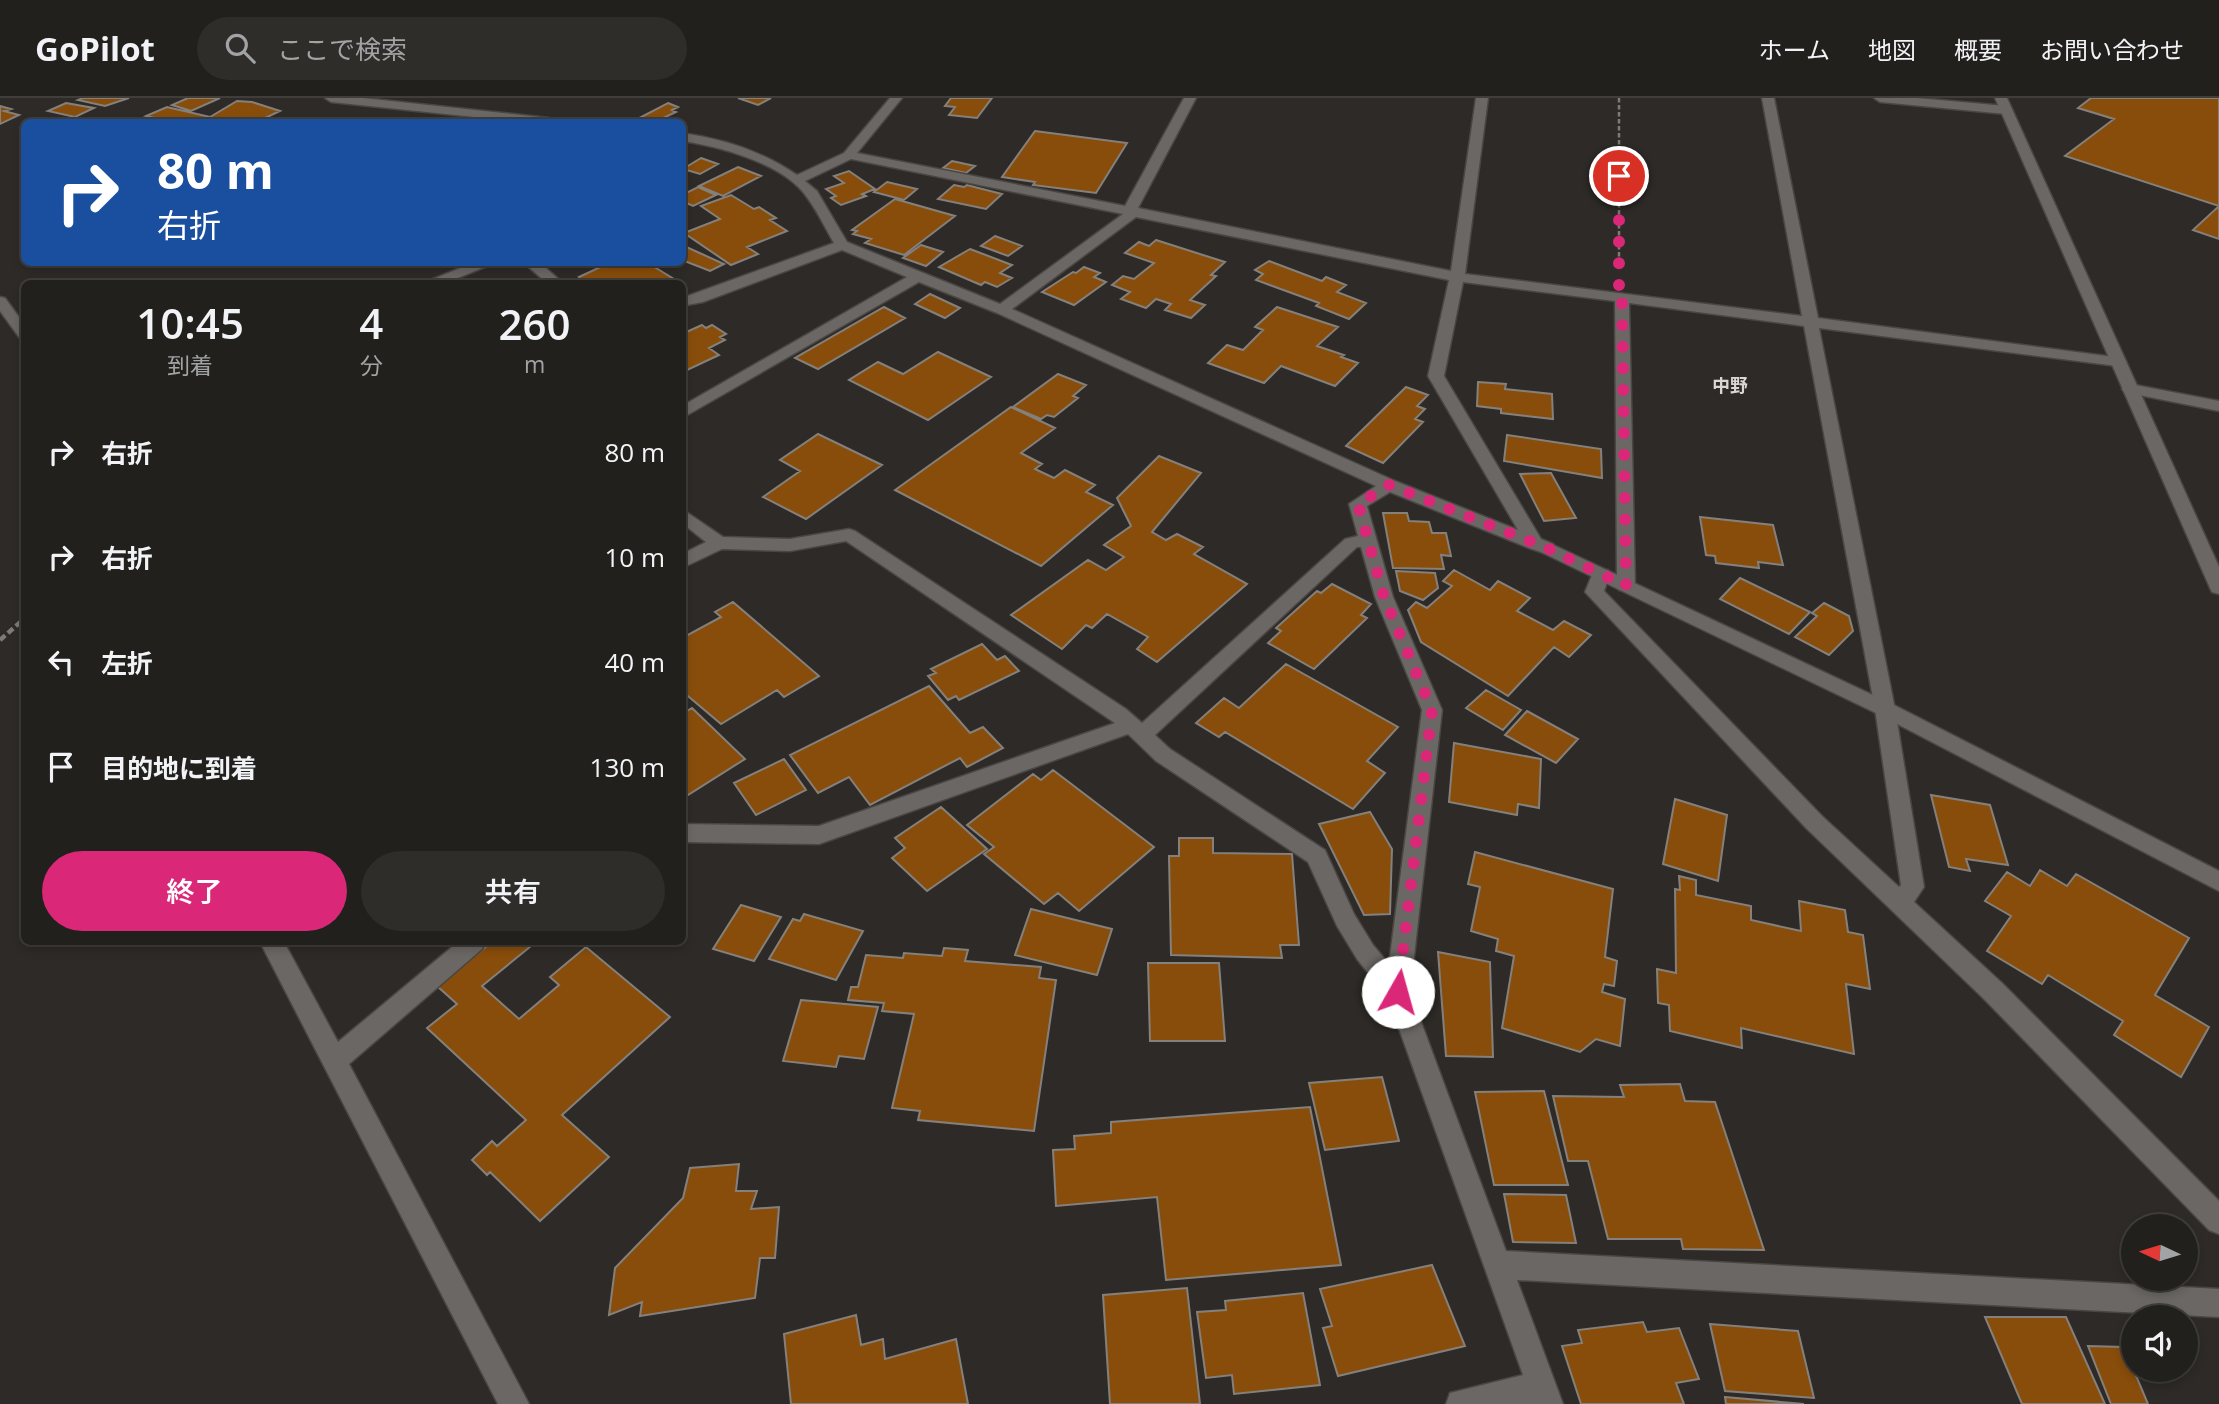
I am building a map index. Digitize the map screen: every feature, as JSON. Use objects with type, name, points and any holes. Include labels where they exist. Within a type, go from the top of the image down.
[{"type":"street","points":[[331,98],[400,108],[517,119]]},
{"type":"street","points":[[796,180],[849,155],[896,98]]},
{"type":"street","points":[[1002,310],[1133,211],[1191,98]]},
{"type":"street","points":[[1482,98],[1457,277],[1436,376],[1541,546]]},
{"type":"street","points":[[1768,98],[1885,709],[1913,887],[1900,902]]},
{"type":"street","points":[[1880,98],[2004,104],[2219,587]]},
{"type":"street","points":[[383,118],[400,108]]},
{"type":"street","points":[[686,138],[716,142],[771,163],[796,180],[810,191],[842,245],[1002,310],[1389,485],[1541,546],[1885,709],[2219,882]]},
{"type":"street","points":[[849,155],[1457,277],[2117,361]]},
{"type":"street","points":[[686,301],[842,245]]},
{"type":"street","points":[[439,280],[479,266]]},
{"type":"street","points":[[535,266],[552,280]]},
{"type":"street","points":[[686,411],[917,277]]},
{"type":"street","points":[[1621,299],[1626,586]]},
{"type":"street","points":[[0,301],[21,330]]},
{"type":"street","points":[[2130,389],[2219,406]]},
{"type":"street","points":[[1389,485],[1358,504],[1384,597],[1432,710],[1398,992]]},
{"type":"street","points":[[686,517],[719,542]]},
{"type":"street","points":[[686,560],[719,542],[790,545],[849,535],[1119,715],[1163,755],[1317,856],[1345,919],[1366,952],[1398,992],[1544,1395],[1461,1404]]},
{"type":"street","points":[[686,832],[819,835],[1136,730],[1351,543],[1368,539]]},
{"type":"street","points":[[1601,574],[1594,592],[1814,822],[1993,991],[2219,1220]]},
{"type":"street","points":[[274,945],[514,1404]]},
{"type":"street","points":[[334,1061],[374,1024],[470,945]]},
{"type":"street","points":[[1497,1265],[2219,1303]]},
{"type":"path","points":[[1619,98],[1621,299]]},
{"type":"path","points":[[0,640],[21,622]]},
{"type":"building","points":[[129,98],[105,106],[78,100]]},
{"type":"building","points":[[188,98],[220,98],[191,111],[172,105]]},
{"type":"building","points":[[738,98],[771,98],[758,105]]},
{"type":"building","points":[[951,98],[992,98],[977,118],[949,115],[955,107],[945,106]]},
{"type":"building","points":[[2091,98],[2219,98],[2219,206],[2065,156],[2114,119],[2078,108]]},
{"type":"building","points":[[237,101],[252,102],[280,111],[263,119],[158,119],[146,116],[167,107],[210,117]]},
{"type":"building","points":[[66,103],[94,108],[75,117],[48,111]]},
{"type":"building","points":[[668,103],[678,107],[672,110],[676,112],[661,119],[641,117]]},
{"type":"building","points":[[0,106],[11,109],[4,111],[19,115],[0,124]]},
{"type":"building","points":[[1035,131],[1127,143],[1096,193],[1033,185],[1035,182],[1002,177]]},
{"type":"building","points":[[701,158],[718,164],[700,174],[686,170],[686,167]]},
{"type":"building","points":[[952,161],[975,166],[966,173],[943,168]]},
{"type":"building","points":[[738,167],[761,176],[723,196],[699,186]]},
{"type":"building","points":[[849,171],[875,189],[862,194],[866,196],[841,205],[831,198],[836,196],[826,189],[844,183],[834,176]]},
{"type":"building","points":[[887,182],[917,189],[904,200],[874,192]]},
{"type":"building","points":[[954,185],[967,185],[1002,194],[986,209],[938,199]]},
{"type":"building","points":[[698,187],[716,195],[693,206],[686,203],[686,193]]},
{"type":"building","points":[[731,195],[754,209],[759,207],[776,218],[770,220],[787,231],[747,247],[758,254],[731,265],[686,234],[720,219],[701,206]]},
{"type":"building","points":[[895,199],[955,216],[904,255],[865,243],[871,239],[853,234],[857,231],[852,230]]},
{"type":"building","points":[[2219,206],[2219,239],[2193,230]]},
{"type":"building","points":[[995,236],[1022,246],[1008,256],[981,246]]},
{"type":"building","points":[[1156,240],[1225,262],[1211,275],[1216,276],[1190,300],[1205,305],[1191,318],[1165,310],[1171,304],[1156,299],[1146,308],[1121,299],[1130,292],[1112,285],[1123,276],[1134,279],[1154,263],[1125,253],[1139,242],[1149,246]]},
{"type":"building","points":[[921,245],[943,252],[926,266],[903,258]]},
{"type":"building","points":[[686,247],[724,264],[710,271],[686,262]]},
{"type":"building","points":[[970,249],[1012,265],[1000,273],[1012,278],[997,287],[985,282],[981,285],[939,267]]},
{"type":"building","points":[[1269,261],[1322,281],[1326,277],[1346,285],[1337,292],[1366,303],[1349,319],[1316,306],[1319,303],[1256,280],[1263,274],[1255,270]]},
{"type":"building","points":[[602,266],[653,266],[676,280],[583,280],[579,277]]},
{"type":"building","points":[[1084,267],[1100,273],[1094,277],[1106,282],[1074,305],[1042,292],[1073,272],[1076,273]]},
{"type":"building","points":[[930,294],[960,308],[945,318],[915,304]]},
{"type":"building","points":[[884,307],[905,318],[818,369],[795,358]]},
{"type":"building","points":[[1277,307],[1338,327],[1317,346],[1358,363],[1335,386],[1281,366],[1264,383],[1208,363],[1227,345],[1243,350],[1263,330],[1255,327]]},
{"type":"building","points":[[702,325],[706,328],[712,325],[726,334],[720,337],[725,340],[709,348],[719,355],[686,371],[686,332]]},
{"type":"building","points":[[938,352],[991,377],[928,420],[849,380],[878,362],[903,374]]},
{"type":"building","points":[[1058,374],[1086,385],[1073,396],[1078,398],[1054,417],[1047,415],[1041,419],[1013,407]]},
{"type":"building","points":[[1478,382],[1506,384],[1505,389],[1552,394],[1553,419],[1501,413],[1501,409],[1477,406]]},
{"type":"building","points":[[1406,387],[1428,395],[1417,406],[1425,409],[1415,419],[1423,422],[1383,463],[1346,446]]},
{"type":"building","points":[[1011,407],[1055,428],[1021,453],[1042,464],[1035,469],[1054,478],[1065,470],[1095,485],[1086,492],[1113,505],[1041,566],[895,490]]},
{"type":"building","points":[[818,434],[882,465],[806,519],[763,497],[800,471],[780,460]]},
{"type":"building","points":[[1507,435],[1601,449],[1602,478],[1504,461]]},
{"type":"building","points":[[1159,456],[1201,473],[1152,532],[1166,540],[1177,534],[1203,547],[1194,554],[1247,584],[1157,662],[1137,649],[1148,637],[1107,614],[1092,628],[1086,625],[1062,649],[1011,615],[1088,560],[1106,570],[1124,557],[1104,545],[1131,526],[1117,498]]},
{"type":"building","points":[[1551,473],[1576,518],[1544,521],[1520,474]]},
{"type":"building","points":[[1383,513],[1407,513],[1409,521],[1429,522],[1432,533],[1446,533],[1451,556],[1441,555],[1444,569],[1393,568]]},
{"type":"building","points":[[1700,517],[1773,525],[1783,565],[1758,562],[1759,568],[1716,563],[1715,556],[1706,555]]},
{"type":"building","points":[[1454,570],[1490,590],[1498,581],[1530,598],[1517,611],[1553,630],[1564,621],[1591,635],[1569,657],[1554,647],[1508,696],[1421,642],[1408,610],[1416,602],[1427,608],[1452,586],[1443,581]]},
{"type":"building","points":[[1396,571],[1435,573],[1438,588],[1423,600],[1400,591]]},
{"type":"building","points":[[1740,578],[1810,612],[1789,634],[1720,599]]},
{"type":"building","points":[[1332,584],[1371,604],[1361,615],[1367,618],[1314,669],[1268,643],[1281,631],[1276,628],[1317,591],[1321,593]]},
{"type":"building","points":[[733,602],[819,676],[784,697],[777,690],[721,724],[686,694],[686,636],[721,617],[715,612]]},
{"type":"building","points":[[1824,603],[1849,616],[1853,631],[1829,655],[1795,637],[1817,616],[1812,613]]},
{"type":"building","points":[[982,644],[997,660],[1005,656],[1019,671],[959,700],[956,696],[948,700],[928,676],[936,673],[931,669]]},
{"type":"building","points":[[1286,664],[1398,727],[1367,761],[1385,773],[1353,809],[1225,732],[1219,737],[1196,723],[1224,698],[1239,708]]},
{"type":"building","points":[[929,686],[970,733],[983,727],[1003,748],[967,767],[960,758],[870,805],[849,777],[818,793],[790,755]]},
{"type":"building","points":[[1486,690],[1521,710],[1503,730],[1466,708]]},
{"type":"building","points":[[692,708],[745,759],[688,795],[686,793],[686,712]]},
{"type":"building","points":[[1527,711],[1578,739],[1556,763],[1505,735]]},
{"type":"building","points":[[1454,743],[1541,759],[1539,808],[1518,804],[1517,815],[1449,802]]},
{"type":"building","points":[[784,759],[806,790],[756,815],[734,783]]},
{"type":"building","points":[[1053,770],[1154,847],[1079,911],[1058,893],[1044,904],[984,854],[994,847],[967,825],[1033,774],[1041,780]]},
{"type":"building","points":[[1931,795],[1990,805],[2008,865],[1966,859],[1970,871],[1949,867]]},
{"type":"building","points":[[1675,799],[1727,815],[1718,881],[1663,864]]},
{"type":"building","points":[[941,807],[987,849],[927,891],[892,858],[905,848],[895,838]]},
{"type":"building","points":[[1370,812],[1392,849],[1390,914],[1364,915],[1319,824]]},
{"type":"building","points":[[1179,838],[1213,838],[1213,853],[1292,854],[1299,945],[1280,945],[1282,958],[1171,955],[1169,856],[1179,856]]},
{"type":"building","points":[[1475,852],[1613,889],[1605,957],[1617,961],[1614,986],[1604,984],[1602,992],[1625,999],[1620,1046],[1596,1039],[1580,1052],[1502,1028],[1514,956],[1496,951],[1498,939],[1471,931],[1480,887],[1468,884]]},
{"type":"building","points":[[2040,870],[2067,886],[2076,874],[2189,938],[2155,995],[2209,1027],[2181,1077],[2114,1035],[2123,1021],[2048,975],[2042,984],[1987,951],[2011,916],[1985,901],[2007,872],[2030,886]]},
{"type":"building","points":[[1679,876],[1696,880],[1696,895],[1751,906],[1751,920],[1801,931],[1799,901],[1845,910],[1848,932],[1863,935],[1870,989],[1846,984],[1854,1054],[1741,1028],[1742,1048],[1670,1031],[1669,1005],[1658,1003],[1657,969],[1676,973],[1675,889],[1680,890]]},
{"type":"building","points":[[741,905],[781,917],[754,961],[713,949]]},
{"type":"building","points":[[1031,909],[1112,929],[1097,975],[1015,955]]},
{"type":"building","points":[[804,914],[863,931],[836,980],[769,959],[793,919],[800,921]]},
{"type":"building","points":[[488,945],[532,945],[482,986],[519,1019],[559,985],[550,977],[586,947],[670,1017],[562,1115],[609,1157],[540,1221],[490,1172],[487,1175],[472,1160],[492,1141],[497,1146],[526,1120],[427,1028],[457,1004],[437,986]]},
{"type":"building","points":[[944,948],[968,950],[965,961],[1041,967],[1039,978],[1056,980],[1034,1131],[918,1120],[920,1111],[892,1108],[914,1014],[882,1011],[884,1003],[848,1000],[851,987],[858,987],[866,955],[903,958],[904,953],[942,956]]},
{"type":"building","points":[[1438,952],[1490,962],[1493,1057],[1446,1056]]},
{"type":"building","points":[[1148,963],[1219,963],[1225,1041],[1150,1041]]},
{"type":"building","points":[[801,1000],[878,1007],[864,1059],[839,1056],[836,1067],[783,1061]]},
{"type":"building","points":[[1382,1077],[1399,1141],[1325,1150],[1309,1083]]},
{"type":"building","points":[[1680,1084],[1685,1101],[1715,1102],[1764,1250],[1683,1249],[1681,1239],[1608,1239],[1588,1161],[1568,1161],[1553,1096],[1624,1097],[1620,1085]]},
{"type":"building","points":[[1544,1091],[1568,1185],[1494,1185],[1475,1092]]},
{"type":"building","points":[[1310,1107],[1341,1265],[1166,1280],[1157,1197],[1056,1206],[1053,1150],[1075,1149],[1074,1136],[1111,1133],[1111,1122]]},
{"type":"building","points":[[739,1164],[736,1191],[757,1191],[751,1209],[779,1207],[775,1258],[760,1258],[755,1298],[640,1316],[642,1302],[609,1315],[615,1268],[683,1198],[690,1168]]},
{"type":"building","points":[[1504,1194],[1566,1195],[1576,1243],[1513,1242]]},
{"type":"building","points":[[1432,1265],[1465,1346],[1338,1376],[1323,1328],[1332,1326],[1320,1289]]},
{"type":"building","points":[[1187,1288],[1200,1404],[1110,1404],[1103,1295]]},
{"type":"building","points":[[1303,1293],[1320,1385],[1234,1394],[1232,1375],[1206,1378],[1197,1312],[1226,1310],[1225,1301]]},
{"type":"building","points":[[856,1315],[861,1345],[883,1339],[885,1359],[956,1339],[968,1404],[791,1404],[784,1334]]},
{"type":"building","points":[[1985,1317],[2066,1317],[2105,1404],[2022,1404]]},
{"type":"building","points":[[1643,1322],[1647,1332],[1679,1328],[1699,1379],[1676,1383],[1684,1404],[1581,1404],[1562,1346],[1582,1343],[1578,1330]]},
{"type":"building","points":[[1710,1324],[1798,1331],[1814,1398],[1725,1391]]},
{"type":"building","points":[[2088,1346],[2121,1347],[2121,1382],[2139,1382],[2148,1404],[2111,1404]]},
{"type":"building","points":[[1725,1397],[1804,1404],[1726,1404]]},
{"type":"district","name":"中野","points":[[1730,385]]},
{"type":"route","points":[[1398,992],[1432,710],[1384,597],[1358,504],[1389,485],[1547,548],[1626,586],[1619,176]]}]
